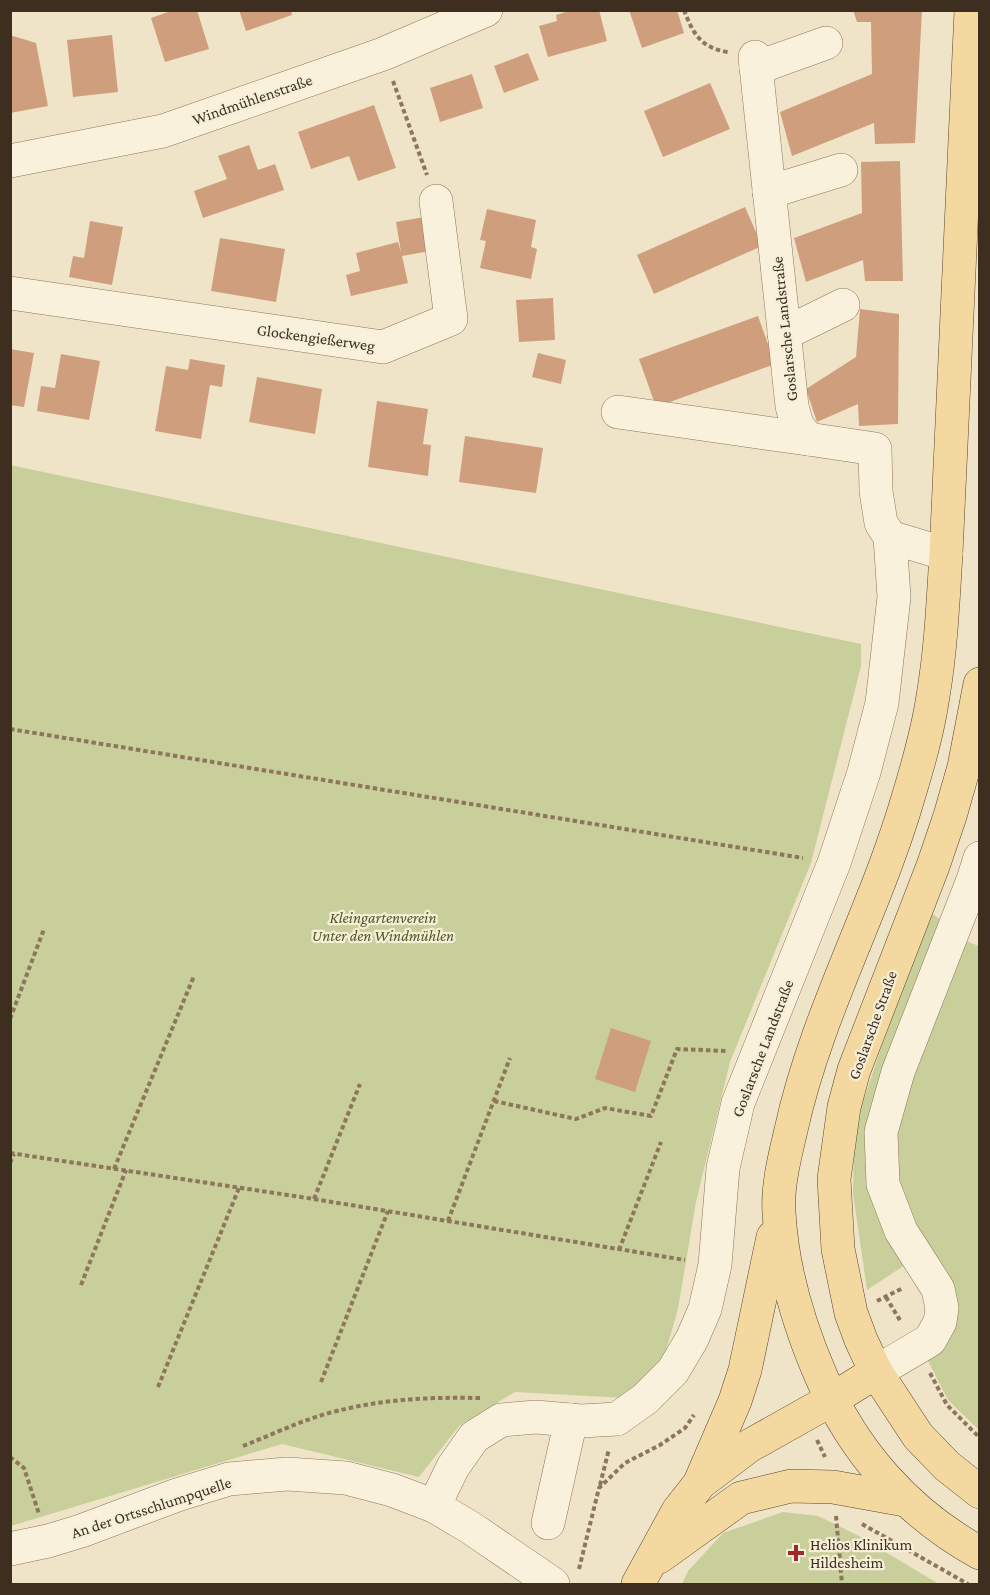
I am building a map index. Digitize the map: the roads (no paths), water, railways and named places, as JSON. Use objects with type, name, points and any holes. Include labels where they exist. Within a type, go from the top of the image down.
[{"type":"main road","points":[[700,1483],[735,1401],[750,1352],[796,1104],[908,800],[933,698],[941,639],[946,554],[971,10]]},
{"type":"main road","points":[[954,384],[969,346],[980,281]]},
{"type":"main road","name":"Goslarsche Straße","points":[[980,684],[964,767],[950,816],[854,1070],[838,1141],[834,1179],[838,1249],[851,1312],[861,1340],[876,1372],[918,1436],[947,1466],[980,1492]]},
{"type":"main road","points":[[778,1209],[786,1274],[804,1335],[831,1400],[848,1431],[875,1468],[905,1500],[937,1525],[980,1553]]},
{"type":"main road","points":[[643,1575],[678,1511],[700,1483],[749,1446],[876,1372]]},
{"type":"main road","points":[[643,1575],[741,1498],[791,1486],[833,1487],[905,1500]]},
{"type":"street","name":"Windmühlenstraße","points":[[10,161],[163,130],[383,54],[486,10]]},
{"type":"street","name":"Goslarsche Landstraße","points":[[571,1420],[617,1419],[645,1399],[673,1371],[692,1339],[705,1309],[716,1265],[723,1168],[738,1103],[834,863],[864,772],[882,703],[894,597],[890,537],[880,523],[876,491],[875,449],[808,439],[797,425],[792,406],[756,62],[826,43]]},
{"type":"street","points":[[769,192],[840,170]]},
{"type":"street","name":"Glockengießerweg","points":[[10,293],[383,347],[451,319],[436,201]]},
{"type":"street","points":[[784,334],[843,305]]},
{"type":"street","points":[[618,412],[808,439]]},
{"type":"street","points":[[890,537],[946,554]]},
{"type":"street","points":[[876,1372],[930,1340],[940,1322],[942,1308],[938,1289],[901,1231],[883,1184],[881,1132],[898,1072],[980,858]]},
{"type":"street","points":[[434,1506],[453,1467],[474,1437],[492,1425],[501,1420],[525,1418],[571,1420],[548,1523]]},
{"type":"street","name":"An der Ortsschlumpquelle","points":[[10,1549],[81,1531],[177,1495],[229,1479],[287,1474],[346,1478],[392,1490],[434,1506],[566,1579]]},
{"type":"place","name":"Helios Klinikum Hildesheim","points":[[796,1553]]},
{"type":"park label","name":"Kleingartenverein Unter den Windmühlen","points":[[383,926]]}]
